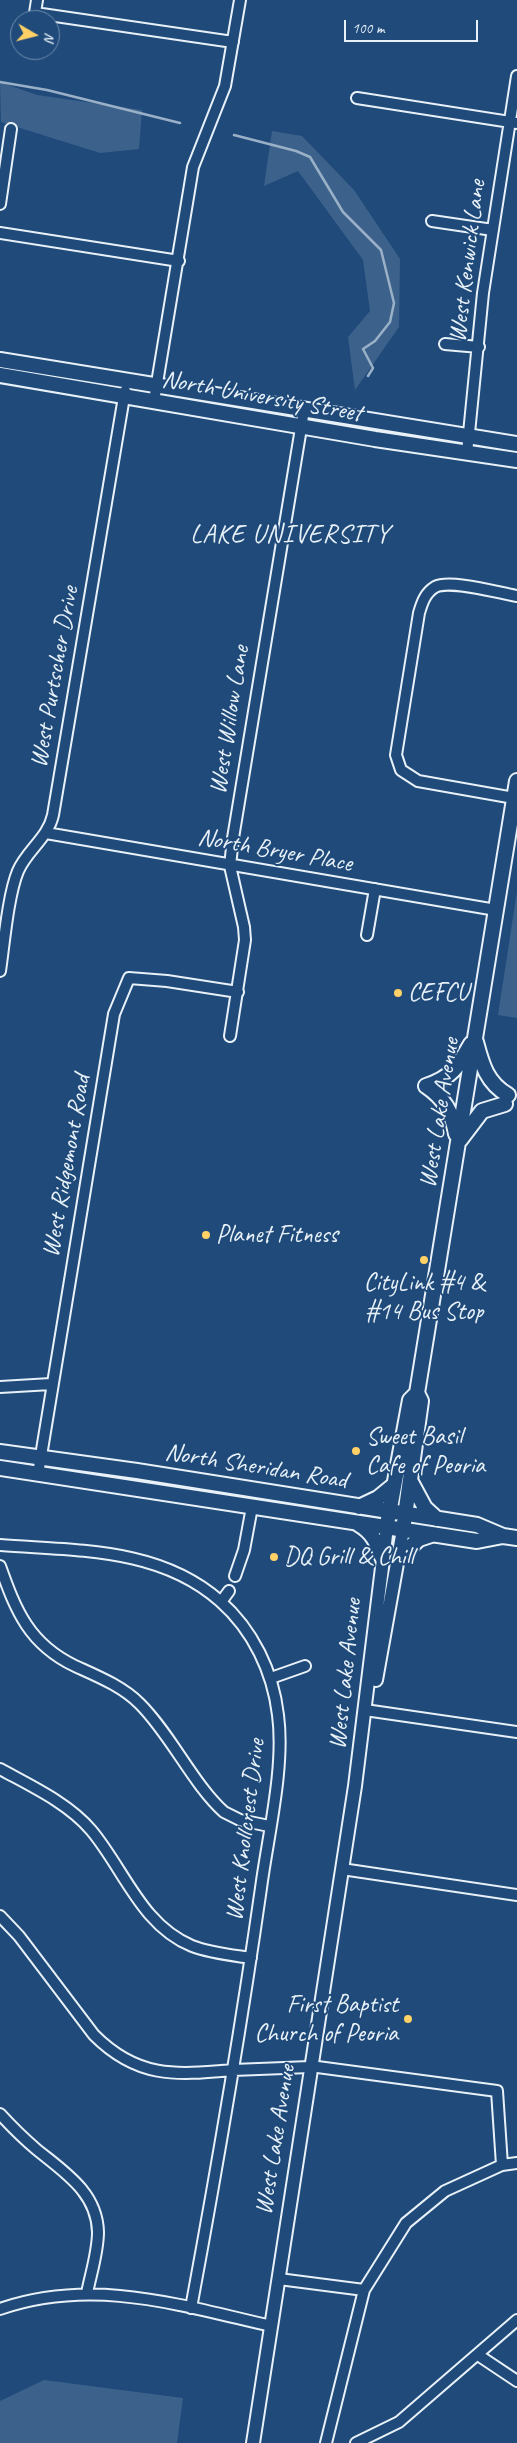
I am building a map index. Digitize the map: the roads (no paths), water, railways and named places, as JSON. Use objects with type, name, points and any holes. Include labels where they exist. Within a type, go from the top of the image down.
[{"type":"main road","name":"North University Street","points":[[0,360],[517,444]]},
{"type":"main road","name":"North University Street","points":[[0,375],[517,460]]},
{"type":"main road","name":"West Lake Avenue","points":[[403,1530],[421,1401],[418,1393],[517,781]]},
{"type":"main road","points":[[457,1145],[469,1126],[482,1111],[507,1100],[490,1082],[482,1065],[475,1037]]},
{"type":"main road","points":[[457,1145],[454,1122],[448,1106],[438,1094],[426,1086],[443,1081],[452,1073],[475,1037]]},
{"type":"main road","name":"West Lake Avenue","points":[[387,1527],[410,1400],[418,1393]]},
{"type":"main road","name":"North Sheridan Road","points":[[0,1452],[137,1471],[477,1525],[503,1536],[517,1538]]},
{"type":"main road","name":"North Sheridan Road","points":[[0,1468],[477,1541],[503,1536]]},
{"type":"main road","points":[[76,1480],[100,1476],[127,1478],[133,1477],[137,1471]]},
{"type":"main road","points":[[137,1471],[140,1478],[150,1483],[176,1488],[197,1498]]},
{"type":"main road","points":[[411,1481],[424,1508],[437,1519]]},
{"type":"main road","points":[[358,1507],[378,1498],[394,1485]]},
{"type":"main road","points":[[252,1507],[258,1500],[279,1501],[294,1496]]},
{"type":"main road","points":[[356,1523],[369,1531],[378,1543],[382,1557]]},
{"type":"main road","points":[[399,1557],[419,1539],[433,1534]]},
{"type":"street","points":[[37,0],[35,13],[233,42]]},
{"type":"street","points":[[154,401],[179,261],[193,167],[221,99],[240,0]]},
{"type":"street","name":"West Kenwick Lane","points":[[467,453],[483,294],[513,122],[517,76]]},
{"type":"street","points":[[358,98],[513,122]]},
{"type":"street","points":[[0,204],[2,171],[11,129]]},
{"type":"street","points":[[432,221],[493,230]]},
{"type":"street","points":[[0,233],[179,261]]},
{"type":"street","points":[[445,344],[479,347]]},
{"type":"street","name":"West Purtscher Drive","points":[[0,971],[4,916],[18,870],[46,833],[53,815],[127,380]]},
{"type":"street","name":"West Willow Lane","points":[[230,1036],[238,992],[245,934],[230,866],[239,798],[304,410]]},
{"type":"street","points":[[514,798],[418,781],[402,770],[396,755],[419,613],[426,595],[436,587],[449,584],[517,596]]},
{"type":"street","name":"North Bryer Place","points":[[46,833],[496,910]]},
{"type":"street","points":[[367,935],[375,890]]},
{"type":"street","name":"West Ridgemont Road","points":[[38,1474],[51,1384],[114,1014],[129,978],[167,981],[238,992]]},
{"type":"street","points":[[0,1387],[51,1384]]},
{"type":"street","points":[[235,1576],[244,1550],[252,1507]]},
{"type":"street","name":"West Lake Avenue","points":[[368,1710],[382,1557],[387,1527]]},
{"type":"street","name":"West Lake Avenue","points":[[252,2443],[355,1786],[403,1530]]},
{"type":"street","name":"West Knollcrest Drive","points":[[0,1545],[109,1554],[142,1560],[183,1575],[222,1602],[246,1631],[271,1678],[278,1712],[279,1740],[270,1826],[235,2070],[191,2308]]},
{"type":"street","points":[[0,1566],[20,1615],[42,1645],[58,1657],[120,1688],[139,1703],[224,1812],[240,1820],[270,1826]]},
{"type":"street","points":[[222,1602],[228,1591]]},
{"type":"street","points":[[271,1678],[305,1666]]},
{"type":"street","points":[[368,1710],[517,1732]]},
{"type":"street","points":[[0,1769],[61,1805],[88,1827],[151,1916],[171,1934],[201,1949],[251,1958]]},
{"type":"street","points":[[342,1869],[517,1895]]},
{"type":"street","points":[[0,1916],[19,1936],[90,2031],[115,2053],[137,2066],[168,2074],[310,2067],[497,2092],[502,2164]]},
{"type":"street","points":[[0,2114],[27,2141],[75,2181],[91,2203],[96,2218],[98,2236],[87,2293]]},
{"type":"street","points":[[326,2443],[364,2290],[406,2223],[445,2190],[502,2164],[517,2163]]},
{"type":"street","points":[[278,2278],[364,2290]]},
{"type":"street","points":[[0,2309],[36,2299],[87,2293],[139,2297],[271,2326]]},
{"type":"street","points":[[356,2443],[399,2422],[478,2355],[504,2329],[517,2320]]},
{"type":"street","points":[[478,2355],[517,2381]]},
{"type":"waterway","points":[[0,82],[47,90],[180,123]]},
{"type":"waterway","points":[[234,135],[296,151],[310,157],[343,212],[381,250],[394,303],[390,322],[375,341],[363,349],[373,368],[368,376]]},
{"type":"place","name":"CEFCU","points":[[398,993]]},
{"type":"place","name":"Planet Fitness","points":[[206,1235]]},
{"type":"place","name":"CityLink #4 & #14 Bus Stop","points":[[424,1260]]},
{"type":"place","name":"Sweet Basil Cafe of Peoria","points":[[356,1451]]},
{"type":"place","name":"DQ Grill & Chill","points":[[274,1557]]},
{"type":"place","name":"First Baptist Church of Peoria","points":[[408,2019]]},
{"type":"district","name":"LAKE UNIVERSITY","points":[[290,535]]}]
